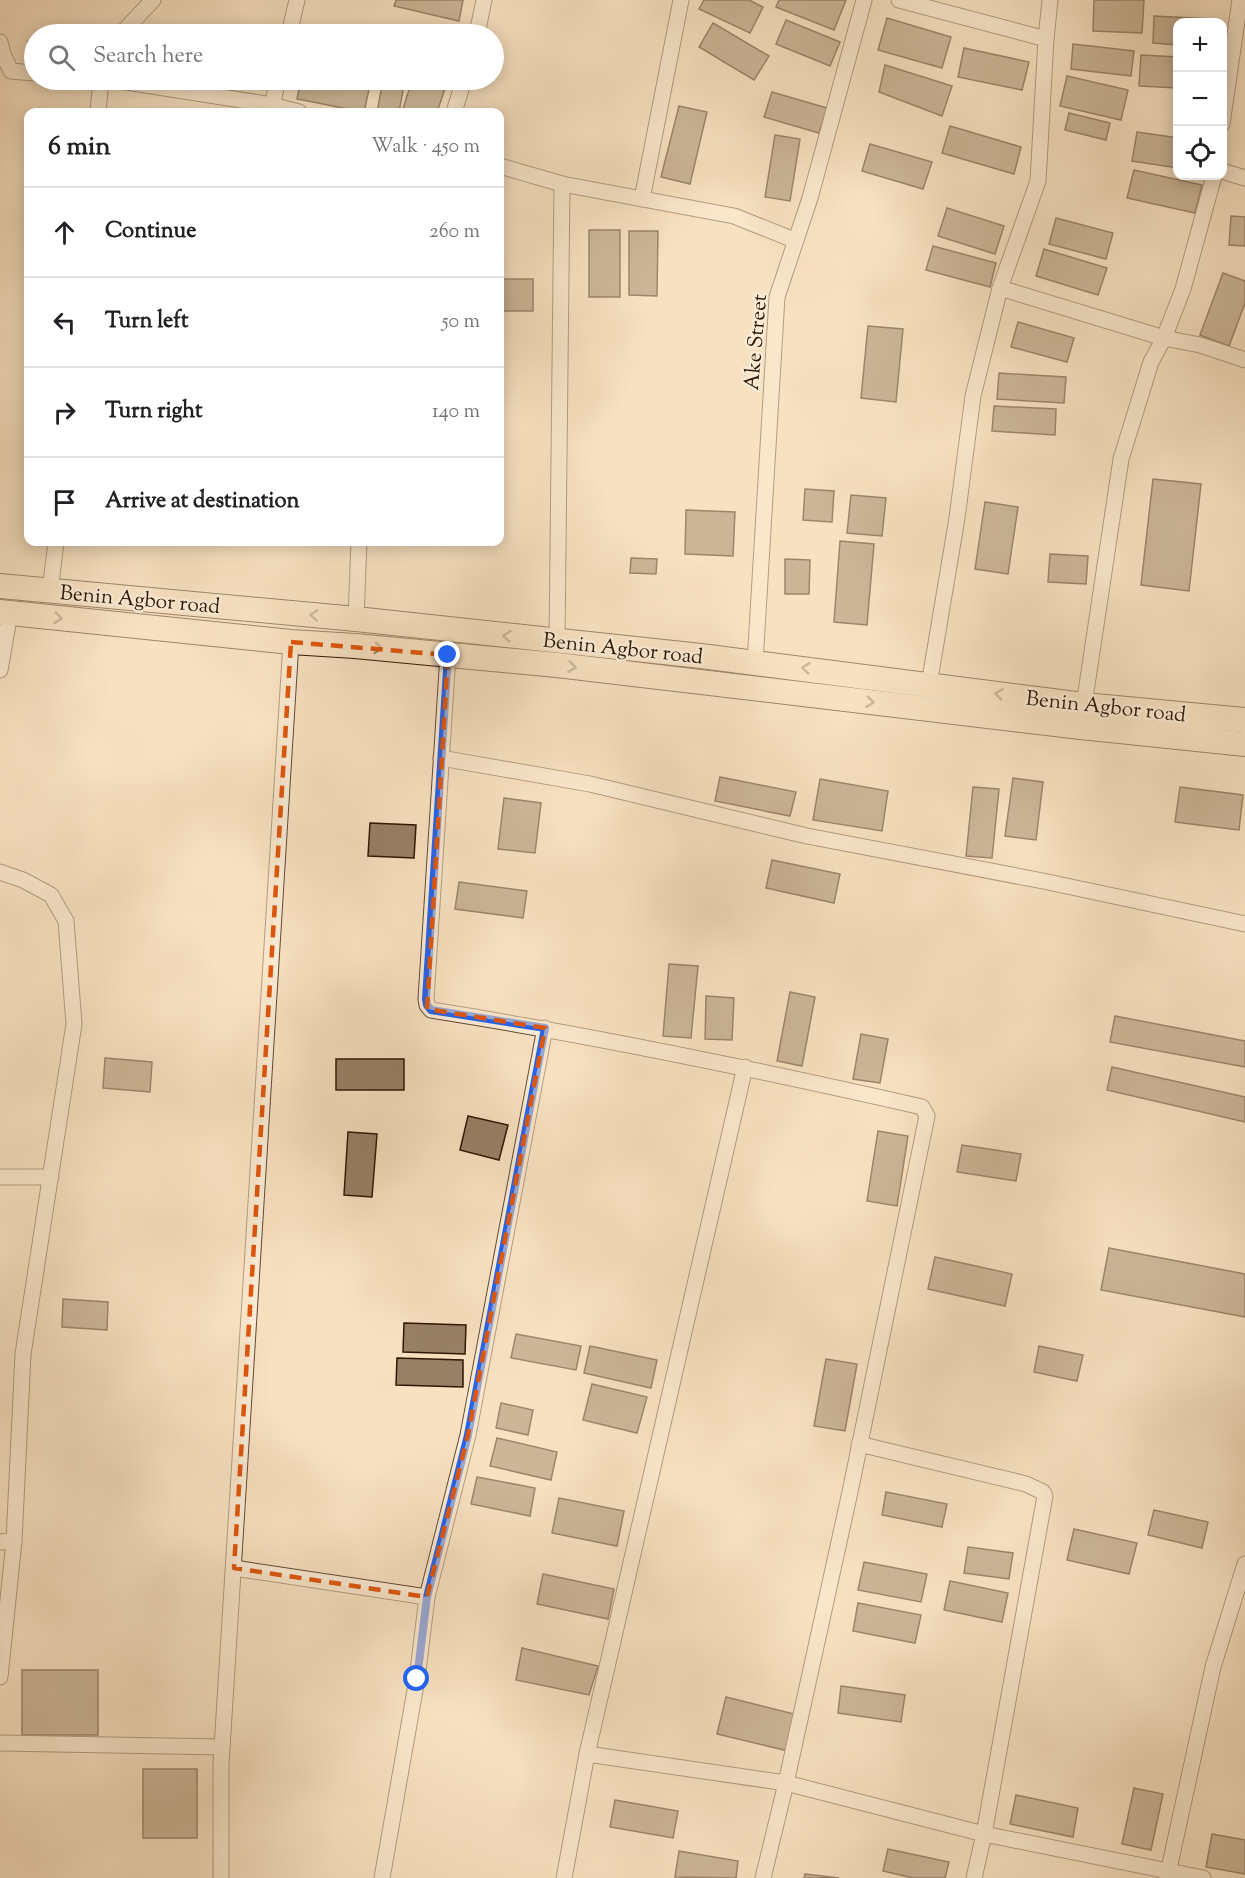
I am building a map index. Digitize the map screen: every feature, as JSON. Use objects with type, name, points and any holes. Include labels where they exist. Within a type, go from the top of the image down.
[{"type":"highway","name":"Benin Agbor road","points":[[0,586],[356,619],[701,656],[1084,705],[1245,720]]},
{"type":"highway","name":"Benin Agbor road","points":[[5,613],[291,642],[557,665],[1081,727],[1245,744]]},
{"type":"street","points":[[130,24],[153,0]]},
{"type":"street","points":[[291,24],[297,0]]},
{"type":"street","points":[[479,24],[484,0]]},
{"type":"street","points":[[642,199],[681,0]]},
{"type":"street","name":"Ake Street","points":[[755,663],[777,297],[794,240],[810,198],[864,0]]},
{"type":"street","points":[[899,0],[1046,39]]},
{"type":"street","points":[[929,685],[957,518],[973,396],[1000,288],[1038,181],[1050,0]]},
{"type":"street","points":[[1227,90],[1240,0]]},
{"type":"street","points":[[0,42],[11,71],[24,72]]},
{"type":"street","points":[[98,108],[100,90]]},
{"type":"street","points":[[177,90],[284,108]]},
{"type":"street","points":[[272,105],[276,90]]},
{"type":"street","points":[[455,108],[461,90]]},
{"type":"street","points":[[504,167],[562,184],[734,216],[794,240]]},
{"type":"street","points":[[1227,173],[1245,178]]},
{"type":"street","points":[[1084,705],[1121,459],[1151,362],[1164,338],[1183,290],[1213,180]]},
{"type":"street","points":[[557,641],[562,184]]},
{"type":"street","points":[[1000,288],[1245,360]]},
{"type":"street","points":[[50,591],[56,546]]},
{"type":"street","points":[[356,619],[359,546]]},
{"type":"street","points":[[0,670],[5,613]]},
{"type":"street","points":[[221,1878],[222,1747],[291,642]]},
{"type":"street","points":[[448,655],[426,999],[431,1010],[545,1028],[745,1067],[922,1107],[926,1111],[927,1116],[859,1444],[786,1783],[763,1878]]},
{"type":"street","points":[[441,758],[590,784],[807,836],[1043,881],[1245,924]]},
{"type":"street","points":[[0,872],[23,880],[51,895],[66,921],[74,1024],[23,1354],[7,1541],[0,1677]]},
{"type":"street","points":[[382,1878],[417,1679],[427,1597],[468,1435],[545,1028]]},
{"type":"street","points":[[564,1878],[587,1754],[745,1067]]},
{"type":"street","points":[[0,1177],[51,1177]]},
{"type":"street","points":[[859,1444],[1026,1484],[1043,1492],[1045,1496],[974,1878]]},
{"type":"street","points":[[1168,1874],[1213,1667],[1245,1564]]},
{"type":"street","points":[[234,1568],[427,1597]]},
{"type":"street","points":[[0,1743],[222,1747]]},
{"type":"street","points":[[587,1754],[786,1783],[984,1834],[1168,1874],[1203,1878]]},
{"type":"highlighted area","points":[[291,642],[448,655],[427,1009],[545,1028],[468,1435],[427,1597],[234,1568]]},
{"type":"building","points":[[396,0],[463,0],[459,21],[394,6]]},
{"type":"building","points":[[704,0],[749,0],[763,7],[750,33],[699,9]]},
{"type":"building","points":[[779,0],[846,0],[834,30],[776,7]]},
{"type":"building","points":[[1094,0],[1144,0],[1142,33],[1093,31]]},
{"type":"building","points":[[1154,16],[1191,18],[1173,18],[1173,45],[1153,43]]},
{"type":"building","points":[[887,18],[951,37],[942,68],[878,50]]},
{"type":"building","points":[[786,20],[840,42],[830,66],[776,44]]},
{"type":"building","points":[[713,23],[769,56],[754,80],[699,47]]},
{"type":"building","points":[[1073,44],[1134,51],[1131,76],[1071,69]]},
{"type":"building","points":[[964,48],[1029,62],[1022,90],[958,77]]},
{"type":"building","points":[[1141,55],[1173,57],[1173,88],[1139,86]]},
{"type":"building","points":[[885,65],[952,86],[942,116],[879,92]]},
{"type":"building","points":[[1067,76],[1128,90],[1121,120],[1060,106]]},
{"type":"building","points":[[299,90],[369,90],[365,108],[343,108],[297,99]]},
{"type":"building","points":[[381,90],[403,90],[400,108],[378,108]]},
{"type":"building","points":[[409,90],[445,90],[438,108],[403,108]]},
{"type":"building","points":[[772,92],[827,108],[819,133],[764,117]]},
{"type":"building","points":[[679,106],[707,112],[690,184],[661,177]]},
{"type":"building","points":[[1069,113],[1110,123],[1106,140],[1065,130]]},
{"type":"building","points":[[950,126],[1021,147],[1014,174],[942,153]]},
{"type":"building","points":[[1137,132],[1173,137],[1173,167],[1132,161]]},
{"type":"building","points":[[775,135],[800,139],[790,201],[765,197]]},
{"type":"building","points":[[870,144],[932,162],[923,189],[862,171]]},
{"type":"building","points":[[1134,170],[1202,185],[1195,213],[1127,198]]},
{"type":"building","points":[[947,208],[1004,226],[995,254],[938,236]]},
{"type":"building","points":[[1231,216],[1245,217],[1245,246],[1229,245]]},
{"type":"building","points":[[1056,218],[1113,233],[1106,259],[1049,244]]},
{"type":"building","points":[[589,230],[620,230],[620,297],[589,297]]},
{"type":"building","points":[[629,231],[658,231],[657,296],[629,295]]},
{"type":"building","points":[[933,246],[996,263],[990,287],[926,270]]},
{"type":"building","points":[[1044,249],[1107,268],[1098,295],[1036,276]]},
{"type":"building","points":[[1223,273],[1245,281],[1245,303],[1229,346],[1200,335]]},
{"type":"building","points":[[504,279],[533,279],[533,311],[504,311]]},
{"type":"building","points":[[1018,322],[1074,338],[1067,362],[1011,347]]},
{"type":"building","points":[[868,326],[903,329],[896,402],[861,398]]},
{"type":"building","points":[[999,373],[1066,377],[1064,403],[997,399]]},
{"type":"building","points":[[994,406],[1056,409],[1055,435],[992,431]]},
{"type":"building","points":[[1153,479],[1201,484],[1189,591],[1141,585]]},
{"type":"building","points":[[805,489],[834,491],[832,522],[803,520]]},
{"type":"building","points":[[851,495],[886,498],[882,536],[847,533]]},
{"type":"building","points":[[985,502],[1018,507],[1008,574],[975,569]]},
{"type":"building","points":[[686,510],[735,512],[733,556],[685,554]]},
{"type":"building","points":[[840,541],[874,544],[867,625],[834,622]]},
{"type":"building","points":[[1050,554],[1088,556],[1086,584],[1048,582]]},
{"type":"building","points":[[631,558],[657,559],[656,574],[630,573]]},
{"type":"building","points":[[785,559],[810,560],[809,594],[785,594]]},
{"type":"building","points":[[720,777],[796,792],[790,816],[715,801]]},
{"type":"building","points":[[1013,778],[1043,782],[1036,840],[1005,836]]},
{"type":"building","points":[[820,779],[888,791],[882,831],[813,820]]},
{"type":"building","points":[[973,787],[999,789],[992,858],[966,856]]},
{"type":"building","points":[[1180,787],[1243,795],[1239,830],[1175,822]]},
{"type":"building","points":[[504,798],[541,803],[535,853],[498,849]]},
{"type":"building","points":[[370,823],[416,825],[414,858],[368,856]]},
{"type":"building","points":[[772,860],[840,874],[834,903],[766,888]]},
{"type":"building","points":[[459,882],[527,891],[523,918],[455,909]]},
{"type":"building","points":[[669,964],[698,966],[691,1038],[663,1036]]},
{"type":"building","points":[[790,992],[815,997],[802,1066],[777,1061]]},
{"type":"building","points":[[706,996],[734,998],[732,1040],[705,1039]]},
{"type":"building","points":[[1115,1016],[1245,1041],[1245,1067],[1110,1042]]},
{"type":"building","points":[[861,1034],[888,1039],[880,1083],[853,1079]]},
{"type":"building","points":[[105,1058],[152,1062],[150,1092],[103,1088]]},
{"type":"building","points":[[336,1059],[404,1059],[404,1090],[336,1090]]},
{"type":"building","points":[[1112,1067],[1245,1097],[1245,1122],[1107,1090]]},
{"type":"building","points":[[468,1116],[508,1125],[499,1160],[460,1150]]},
{"type":"building","points":[[878,1131],[908,1136],[897,1206],[867,1201]]},
{"type":"building","points":[[348,1132],[377,1134],[372,1197],[344,1195]]},
{"type":"building","points":[[962,1145],[1021,1154],[1016,1181],[957,1172]]},
{"type":"building","points":[[1109,1248],[1245,1274],[1245,1317],[1101,1290]]},
{"type":"building","points":[[935,1257],[1012,1274],[1005,1306],[928,1289]]},
{"type":"building","points":[[63,1299],[108,1302],[107,1330],[62,1327]]},
{"type":"building","points":[[404,1323],[466,1325],[465,1354],[403,1352]]},
{"type":"building","points":[[516,1334],[581,1346],[576,1370],[511,1358]]},
{"type":"building","points":[[590,1346],[657,1360],[651,1388],[584,1373]]},
{"type":"building","points":[[1039,1346],[1083,1355],[1077,1381],[1034,1372]]},
{"type":"building","points":[[397,1358],[463,1360],[463,1387],[396,1385]]},
{"type":"building","points":[[826,1359],[857,1364],[845,1431],[814,1426]]},
{"type":"building","points":[[592,1384],[647,1397],[637,1433],[583,1420]]},
{"type":"building","points":[[501,1403],[533,1410],[528,1435],[496,1428]]},
{"type":"building","points":[[497,1438],[557,1452],[551,1480],[490,1466]]},
{"type":"building","points":[[477,1477],[535,1488],[530,1516],[471,1504]]},
{"type":"building","points":[[886,1492],[947,1504],[942,1527],[882,1515]]},
{"type":"building","points":[[559,1498],[624,1511],[617,1546],[552,1533]]},
{"type":"building","points":[[1154,1510],[1208,1522],[1202,1548],[1148,1535]]},
{"type":"building","points":[[1074,1529],[1137,1543],[1129,1574],[1067,1560]]},
{"type":"building","points":[[968,1547],[1013,1553],[1009,1579],[964,1573]]},
{"type":"building","points":[[864,1562],[927,1574],[921,1602],[858,1590]]},
{"type":"building","points":[[543,1574],[614,1589],[608,1619],[537,1604]]},
{"type":"building","points":[[950,1581],[1008,1593],[1002,1622],[944,1610]]},
{"type":"building","points":[[858,1603],[921,1615],[915,1643],[853,1631]]},
{"type":"building","points":[[522,1648],[598,1666],[589,1695],[516,1680]]},
{"type":"building","points":[[22,1670],[98,1670],[98,1735],[22,1735]]},
{"type":"building","points":[[841,1686],[905,1695],[901,1722],[838,1713]]},
{"type":"building","points":[[726,1697],[798,1715],[788,1751],[717,1734]]},
{"type":"building","points":[[143,1769],[197,1769],[197,1838],[143,1838]]},
{"type":"building","points":[[1134,1788],[1163,1794],[1151,1850],[1122,1844]]},
{"type":"building","points":[[1016,1795],[1078,1808],[1073,1837],[1010,1824]]},
{"type":"building","points":[[615,1800],[678,1811],[673,1838],[610,1827]]},
{"type":"building","points":[[1212,1834],[1245,1840],[1245,1874],[1206,1867]]},
{"type":"building","points":[[888,1849],[949,1862],[945,1878],[913,1878],[883,1871]]},
{"type":"building","points":[[679,1851],[738,1861],[736,1878],[675,1877]]},
{"type":"building","points":[[805,1874],[839,1878],[804,1878]]},
{"type":"route","points":[[417,1679],[427,1597],[468,1435],[545,1028],[431,1010],[427,1005],[448,655]]}]
